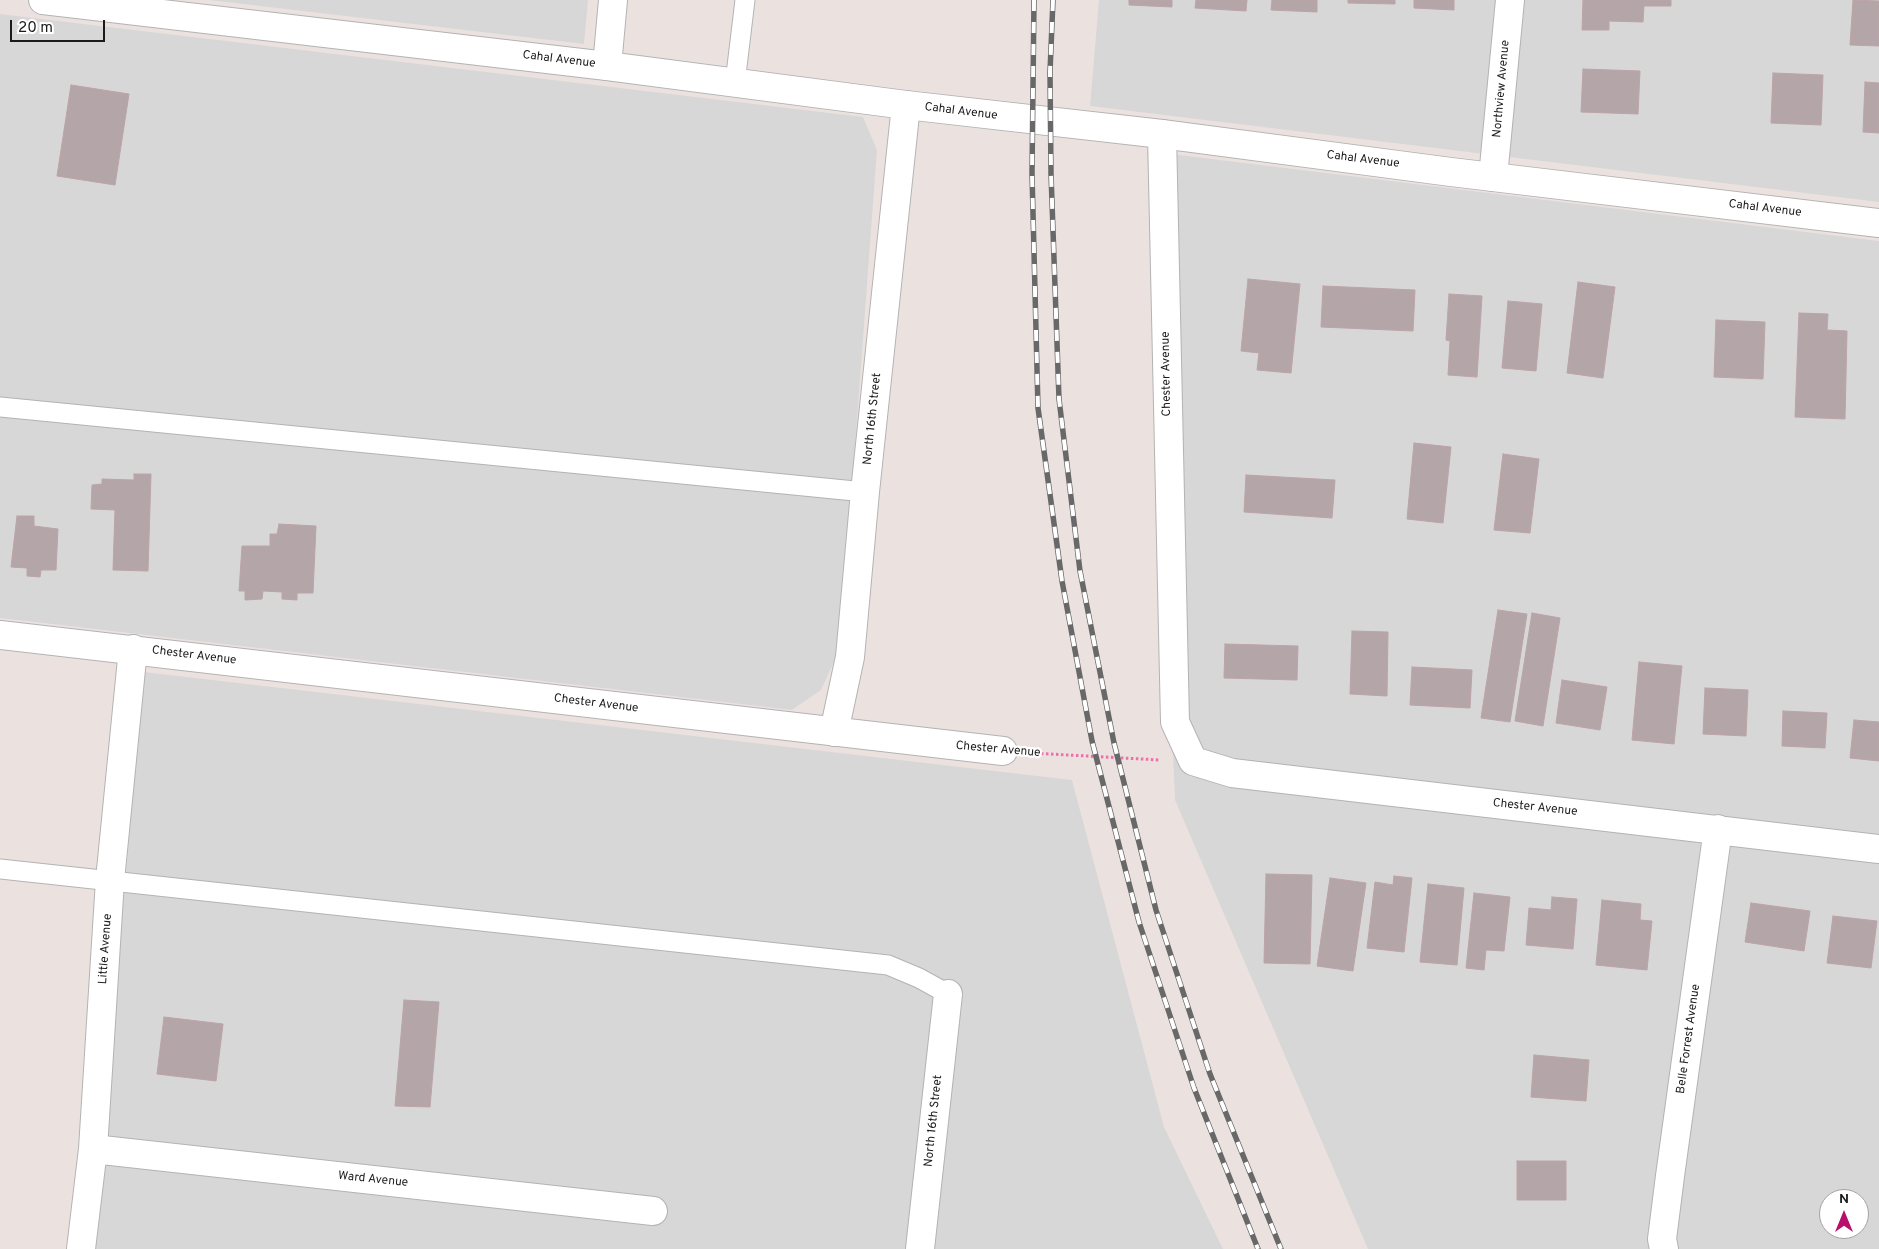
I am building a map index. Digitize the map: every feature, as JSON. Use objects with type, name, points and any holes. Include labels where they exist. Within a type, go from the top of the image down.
[{"type":"street","name":"Cahal Avenue","points":[[43,0],[607,66],[906,105],[1162,134],[1493,177],[1879,223]]},
{"type":"street","points":[[607,66],[612,0]]},
{"type":"street","name":"Northview Avenue","points":[[1493,177],[1510,0]]},
{"type":"street","name":"North 16th Street","points":[[834,732],[850,657],[865,492],[906,105]]},
{"type":"street","name":"Chester Avenue","points":[[1162,134],[1175,722],[1193,761],[1232,774],[1879,849]]},
{"type":"street","name":"Chester Avenue","points":[[0,635],[1003,751]]},
{"type":"street","name":"Little Avenue","points":[[81,1249],[93,1149],[110,880],[133,649]]},
{"type":"street","name":"Belle Forrest Avenue","points":[[1664,1249],[1662,1239],[1670,1176],[1718,829]]},
{"type":"street","name":"North 16th Street","points":[[920,1249],[948,994]]},
{"type":"street","name":"Ward Avenue","points":[[93,1149],[653,1212]]},
{"type":"lane","points":[[735,83],[745,0]]},
{"type":"lane","points":[[0,407],[865,492]]},
{"type":"lane","points":[[0,869],[888,965],[919,978],[948,994]]},
{"type":"path","name":"Chester Avenue","points":[[1003,751],[1118,760],[1193,761]]},
{"type":"shaded area","points":[[209,0],[588,0],[584,44]]},
{"type":"shaded area","points":[[1099,0],[1879,0],[1879,202],[1090,106]]},
{"type":"shaded area","points":[[0,14],[863,117],[877,150],[840,649],[821,690],[792,710],[0,618]]},
{"type":"shaded area","points":[[1147,151],[1879,241],[1879,1249],[1368,1249],[1175,800]]},
{"type":"shaded area","points":[[144,672],[1072,780],[1164,1127],[1223,1249],[92,1249]]},
{"type":"building","points":[[1129,0],[1172,0],[1172,7],[1129,5]]},
{"type":"building","points":[[1196,0],[1247,0],[1246,11],[1195,8]]},
{"type":"building","points":[[1272,0],[1317,0],[1317,12],[1271,10]]},
{"type":"building","points":[[1348,0],[1395,0],[1395,4],[1348,3]]},
{"type":"building","points":[[1414,0],[1454,0],[1454,10],[1414,8]]},
{"type":"building","points":[[1583,0],[1671,0],[1671,6],[1644,6],[1643,22],[1609,21],[1609,30],[1582,30]]},
{"type":"building","points":[[1853,0],[1879,1],[1879,46],[1850,45]]},
{"type":"building","points":[[1583,69],[1640,71],[1638,114],[1581,112]]},
{"type":"building","points":[[1773,73],[1823,75],[1821,125],[1771,123]]},
{"type":"building","points":[[1865,82],[1879,83],[1879,133],[1863,132]]},
{"type":"building","points":[[71,85],[129,94],[115,185],[57,176]]},
{"type":"building","points":[[1248,279],[1300,284],[1291,373],[1257,370],[1259,353],[1241,351]]},
{"type":"building","points":[[1578,282],[1615,287],[1603,378],[1567,373]]},
{"type":"building","points":[[1323,286],[1415,290],[1413,331],[1321,327]]},
{"type":"building","points":[[1449,294],[1482,296],[1477,377],[1448,375],[1450,341],[1446,340]]},
{"type":"building","points":[[1508,301],[1542,304],[1536,371],[1502,368]]},
{"type":"building","points":[[1799,313],[1828,314],[1827,330],[1847,331],[1845,419],[1795,417]]},
{"type":"building","points":[[1716,320],[1765,322],[1763,379],[1714,377]]},
{"type":"building","points":[[1414,443],[1451,447],[1443,523],[1407,519]]},
{"type":"building","points":[[1503,454],[1539,459],[1530,533],[1494,530]]},
{"type":"building","points":[[134,474],[151,474],[148,571],[113,570],[115,510],[91,509],[92,485],[102,484],[102,479],[134,480]]},
{"type":"building","points":[[1246,475],[1335,480],[1332,518],[1244,512]]},
{"type":"building","points":[[17,516],[34,516],[34,526],[58,529],[56,570],[41,570],[40,577],[27,576],[27,568],[11,567]]},
{"type":"building","points":[[279,524],[316,526],[313,593],[297,593],[297,600],[282,599],[282,592],[263,591],[262,599],[245,600],[245,591],[239,591],[242,546],[270,546],[270,534],[277,534]]},
{"type":"building","points":[[1498,610],[1527,614],[1510,722],[1481,718]]},
{"type":"building","points":[[1532,613],[1560,618],[1543,726],[1515,721]]},
{"type":"building","points":[[1352,631],[1388,632],[1387,696],[1350,694]]},
{"type":"building","points":[[1225,644],[1298,646],[1297,680],[1224,678]]},
{"type":"building","points":[[1639,662],[1682,666],[1674,744],[1632,740]]},
{"type":"building","points":[[1412,667],[1472,670],[1470,708],[1410,705]]},
{"type":"building","points":[[1562,680],[1607,687],[1600,730],[1556,723]]},
{"type":"building","points":[[1705,688],[1748,690],[1746,736],[1703,734]]},
{"type":"building","points":[[1783,711],[1827,713],[1825,748],[1782,746]]},
{"type":"building","points":[[1854,720],[1879,722],[1879,761],[1850,758]]},
{"type":"building","points":[[1266,874],[1312,875],[1310,964],[1264,963]]},
{"type":"building","points":[[1394,876],[1412,878],[1404,952],[1367,948],[1375,882],[1393,885]]},
{"type":"building","points":[[1330,878],[1366,883],[1353,971],[1317,966]]},
{"type":"building","points":[[1428,884],[1464,888],[1457,965],[1420,962]]},
{"type":"building","points":[[1474,893],[1510,897],[1504,951],[1486,950],[1484,970],[1466,968]]},
{"type":"building","points":[[1552,897],[1577,899],[1573,949],[1526,945],[1529,908],[1551,910]]},
{"type":"building","points":[[1602,900],[1641,904],[1640,920],[1652,921],[1647,970],[1596,965]]},
{"type":"building","points":[[1751,903],[1810,911],[1804,951],[1745,942]]},
{"type":"building","points":[[1833,916],[1877,921],[1871,968],[1827,963]]},
{"type":"building","points":[[404,1000],[439,1002],[430,1107],[395,1106]]},
{"type":"building","points":[[164,1017],[223,1024],[216,1081],[157,1074]]},
{"type":"building","points":[[1534,1055],[1589,1060],[1586,1101],[1531,1097]]},
{"type":"building","points":[[1517,1161],[1566,1161],[1566,1200],[1517,1200]]},
{"type":"railway","points":[[1034,0],[1032,174],[1038,408],[1062,581],[1092,741],[1139,922],[1194,1088],[1258,1249]]},
{"type":"railway","points":[[1053,0],[1050,72],[1051,174],[1059,399],[1080,571],[1114,743],[1156,910],[1210,1074],[1281,1249]]}]
